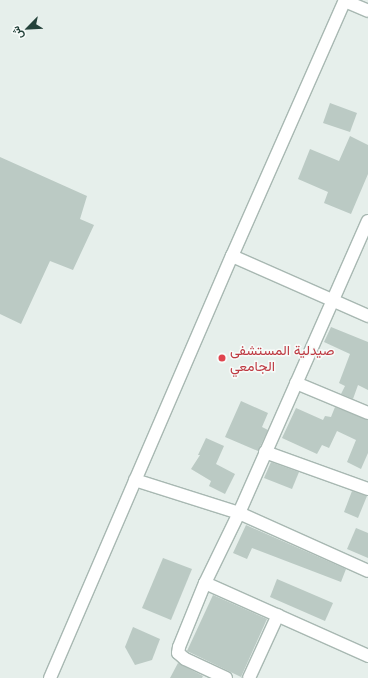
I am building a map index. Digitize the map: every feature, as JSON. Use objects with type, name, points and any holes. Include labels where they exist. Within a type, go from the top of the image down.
[{"type":"street","points":[[50,678],[232,256],[345,0],[368,11]]},
{"type":"street","points":[[226,678],[185,659],[178,653],[179,647],[205,583],[239,513],[368,221]]},
{"type":"street","points":[[232,256],[368,316]]},
{"type":"street","points":[[296,383],[368,413]]},
{"type":"street","points":[[265,452],[368,489]]},
{"type":"street","points":[[135,480],[239,513],[368,571]]},
{"type":"street","points":[[205,583],[368,656]]},
{"type":"street","points":[[249,678],[278,615]]},
{"type":"building","points":[[330,103],[357,113],[350,132],[323,123]]},
{"type":"building","points":[[350,136],[368,145],[368,174],[351,214],[324,203],[328,192],[298,179],[310,149],[339,161]]},
{"type":"building","points":[[0,157],[87,196],[80,219],[94,225],[73,270],[50,261],[21,324],[0,314]]},
{"type":"building","points":[[331,327],[368,342],[368,390],[358,385],[353,399],[341,394],[345,386],[339,383],[350,354],[324,342]]},
{"type":"building","points":[[241,401],[268,413],[262,427],[268,430],[258,451],[225,437]]},
{"type":"building","points":[[335,407],[368,420],[368,453],[361,469],[347,462],[356,440],[337,431],[329,448],[322,445],[317,454],[282,438],[296,408],[323,420],[325,416],[331,417]]},
{"type":"building","points":[[206,438],[224,446],[216,464],[235,474],[225,494],[209,486],[211,481],[191,469],[200,455],[198,455]]},
{"type":"building","points":[[271,462],[299,472],[292,489],[264,478]]},
{"type":"building","points":[[352,491],[367,496],[358,518],[344,512]]},
{"type":"building","points":[[246,525],[346,569],[341,582],[252,548],[247,559],[233,553]]},
{"type":"building","points":[[356,528],[368,533],[368,558],[347,549]]},
{"type":"building","points":[[163,558],[192,569],[171,620],[142,608]]},
{"type":"building","points":[[277,579],[333,603],[325,621],[270,597]]},
{"type":"building","points":[[213,595],[267,619],[241,677],[187,651]]},
{"type":"building","points":[[133,627],[160,639],[152,660],[135,665],[125,647]]},
{"type":"building","points":[[178,663],[203,676],[202,678],[170,678]]},
{"type":"place","name":"صيدلية المستشفى الجامعي","points":[[222,358]]}]
